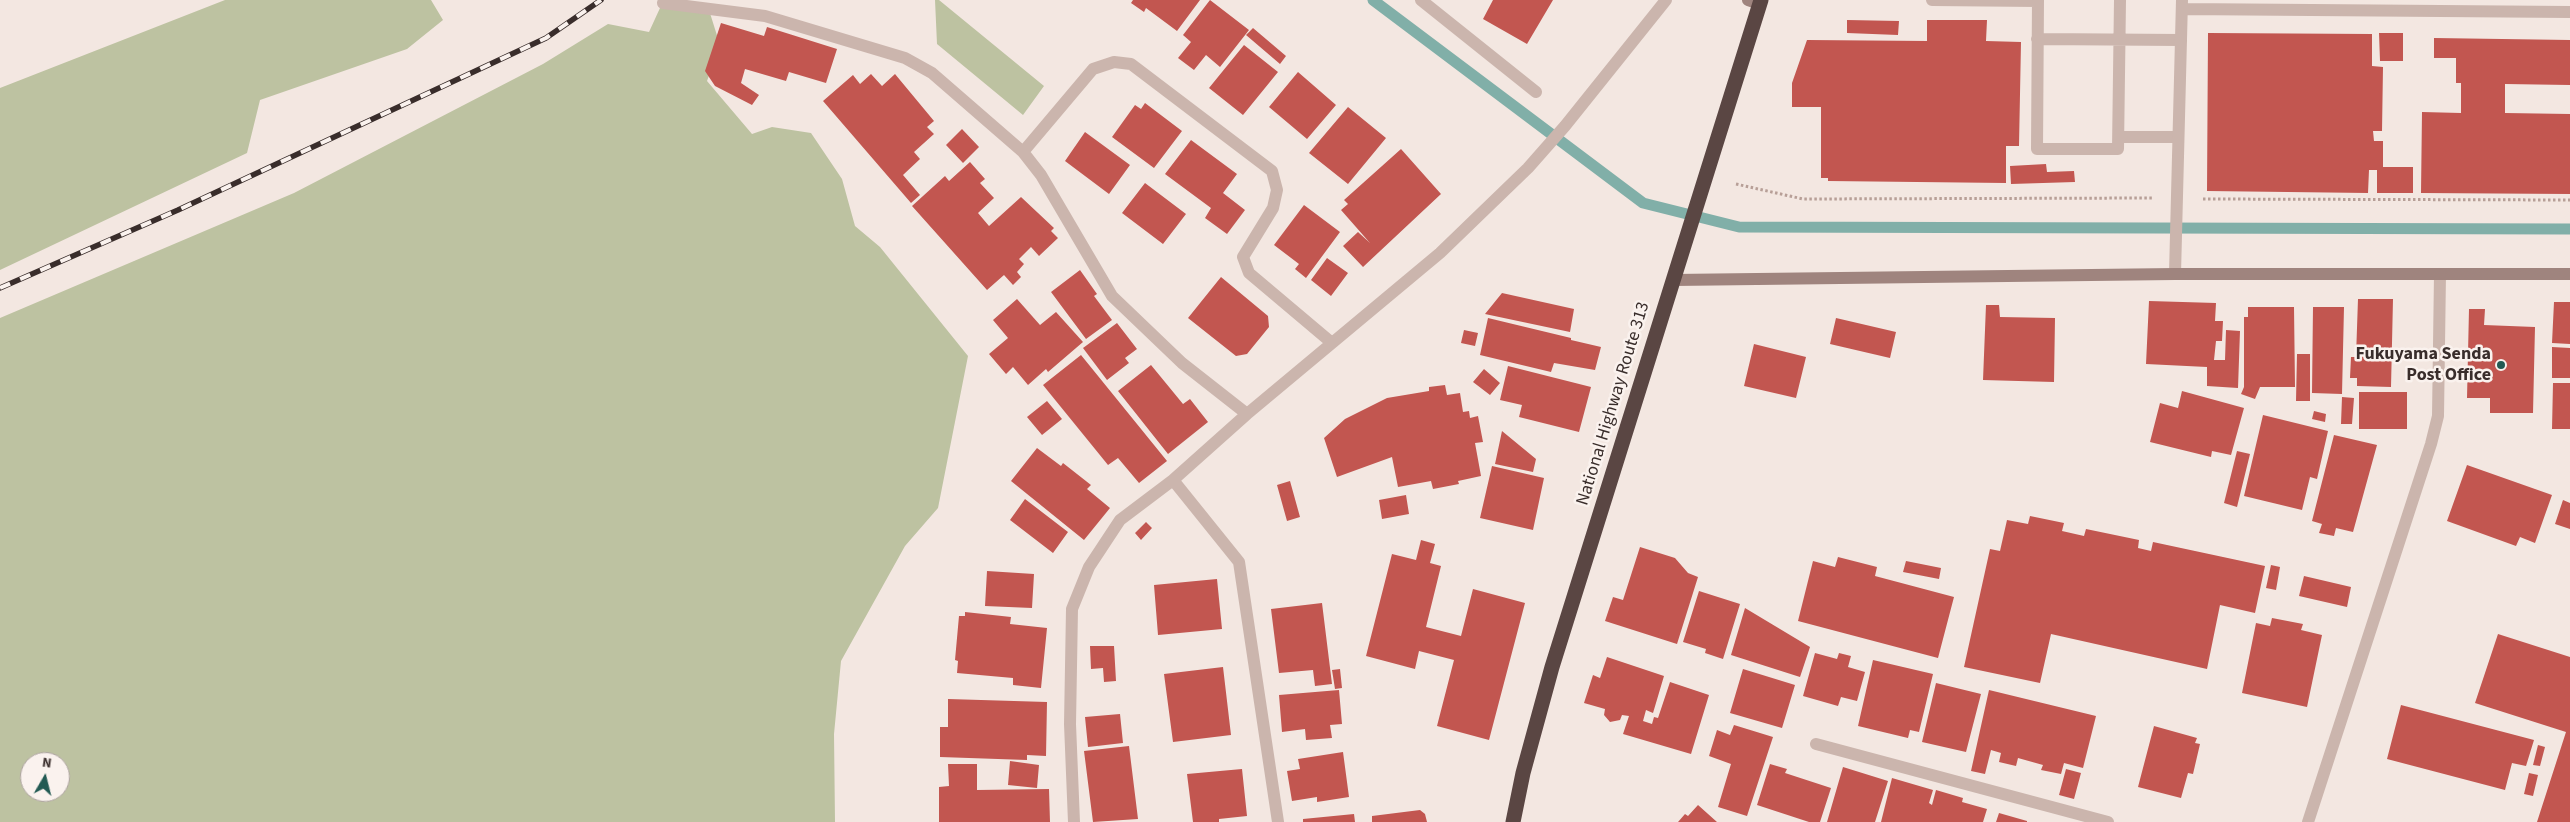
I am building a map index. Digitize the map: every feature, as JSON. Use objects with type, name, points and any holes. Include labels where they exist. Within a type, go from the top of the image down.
[{"type":"highway","name":"National Highway Route 313","points":[[1512,822],[1552,667],[1703,185],[1756,1]]},
{"type":"street","points":[[1421,0],[1536,92]]},
{"type":"street","points":[[1074,822],[1070,724],[1072,609],[1089,568],[1120,520],[1174,480],[1247,414],[1440,252],[1528,168],[1565,126],[1666,0]]},
{"type":"street","points":[[1932,0],[2038,1],[2037,149],[2118,149],[2120,0]]},
{"type":"street","points":[[663,3],[765,16],[905,58],[932,73],[1023,152],[1041,175],[1112,296],[1182,363],[1247,414]]},
{"type":"street","points":[[2175,274],[2182,4],[2570,12]]},
{"type":"street","points":[[2038,40],[2181,40]]},
{"type":"street","points":[[1023,152],[1093,69],[1114,62],[1131,64],[1272,171],[1277,190],[1273,208],[1243,257],[1249,273],[1332,343]]},
{"type":"street","points":[[2119,137],[2178,136]]},
{"type":"street","points":[[1673,280],[2175,274],[2570,274]]},
{"type":"street","points":[[2308,822],[2431,444],[2438,416],[2440,274]]},
{"type":"street","points":[[1174,480],[1239,562],[1278,822]]},
{"type":"street","points":[[1816,744],[2108,822]]},
{"type":"green space","points":[[225,0],[431,0],[443,20],[407,49],[260,100],[247,153],[0,270],[0,88]]},
{"type":"green space","points":[[935,0],[939,0],[1044,86],[1023,115],[937,44]]},
{"type":"green space","points":[[660,8],[709,10],[720,45],[707,81],[752,134],[772,127],[811,133],[842,179],[855,226],[880,247],[968,356],[938,508],[905,546],[841,661],[834,734],[835,822],[0,822],[0,318],[294,193],[543,64],[608,24],[649,32]]},
{"type":"building","points":[[1133,0],[1200,0],[1177,31],[1146,8],[1144,12],[1131,3]]},
{"type":"building","points":[[1210,0],[1249,30],[1220,67],[1206,55],[1194,70],[1178,58],[1191,42],[1183,35]]},
{"type":"building","points":[[1493,0],[1553,0],[1527,44],[1483,19]]},
{"type":"building","points":[[1847,20],[1899,21],[1898,35],[1847,33]]},
{"type":"building","points":[[1927,20],[1987,20],[1986,41],[2021,42],[2019,146],[2006,146],[2006,183],[1828,181],[1828,178],[1821,178],[1821,107],[1792,107],[1792,83],[1807,40],[1927,41]]},
{"type":"building","points":[[721,23],[764,36],[767,27],[837,49],[826,83],[789,72],[786,81],[745,69],[741,83],[759,95],[752,105],[715,86],[705,71]]},
{"type":"building","points":[[1253,28],[1286,56],[1280,64],[1246,35]]},
{"type":"building","points":[[2208,33],[2372,34],[2372,66],[2383,67],[2382,131],[2373,131],[2374,141],[2383,141],[2383,167],[2413,167],[2413,193],[2377,193],[2377,170],[2369,170],[2368,193],[2207,191]]},
{"type":"building","points":[[2379,33],[2403,33],[2403,61],[2380,61]]},
{"type":"building","points":[[2434,38],[2570,40],[2570,85],[2505,84],[2505,113],[2570,114],[2570,194],[2421,193],[2422,112],[2461,113],[2461,83],[2456,83],[2456,58],[2434,58]]},
{"type":"building","points":[[1244,45],[1278,72],[1243,115],[1209,88]]},
{"type":"building","points":[[1298,72],[1336,105],[1307,139],[1269,107]]},
{"type":"building","points":[[871,74],[882,86],[895,74],[934,121],[927,127],[934,134],[914,152],[920,159],[903,175],[920,195],[911,203],[823,101],[853,75],[860,84]]},
{"type":"building","points":[[1145,103],[1182,131],[1154,168],[1112,137],[1135,105],[1141,109]]},
{"type":"building","points":[[1348,107],[1386,138],[1348,184],[1309,153]]},
{"type":"building","points":[[962,129],[979,147],[963,163],[946,145]]},
{"type":"building","points":[[1085,132],[1130,165],[1109,194],[1065,161]]},
{"type":"building","points":[[1191,140],[1237,174],[1223,193],[1245,210],[1227,234],[1205,218],[1211,208],[1165,174]]},
{"type":"building","points":[[1401,149],[1441,194],[1363,267],[1343,246],[1358,232],[1370,243],[1341,210],[1348,204],[1344,200]]},
{"type":"building","points":[[970,162],[985,179],[980,183],[994,198],[978,213],[989,226],[1021,197],[1054,228],[1051,231],[1058,238],[1039,256],[1031,247],[1019,259],[1024,264],[1017,272],[1021,277],[1013,285],[1004,275],[987,290],[912,206],[945,176],[949,181]]},
{"type":"building","points":[[2046,164],[2047,172],[2074,171],[2075,182],[2011,184],[2010,166]]},
{"type":"building","points":[[1145,183],[1186,214],[1163,244],[1122,213]]},
{"type":"building","points":[[1304,205],[1340,232],[1306,278],[1295,269],[1299,264],[1274,245]]},
{"type":"building","points":[[1327,258],[1348,273],[1331,296],[1311,280]]},
{"type":"building","points":[[1080,270],[1097,294],[1094,296],[1112,320],[1086,339],[1051,292]]},
{"type":"building","points":[[1221,277],[1268,316],[1269,327],[1247,354],[1236,356],[1188,318]]},
{"type":"building","points":[[1502,293],[1574,309],[1570,332],[1485,314]]},
{"type":"building","points":[[1017,299],[1040,325],[1056,312],[1083,342],[1048,372],[1046,369],[1028,385],[1013,367],[1006,374],[989,354],[1008,338],[993,320]]},
{"type":"building","points":[[2358,299],[2393,299],[2391,387],[2357,386],[2357,378],[2350,378],[2351,357],[2356,357]]},
{"type":"building","points":[[2149,301],[2216,303],[2215,321],[2223,321],[2222,341],[2216,341],[2214,360],[2225,360],[2226,330],[2240,331],[2238,388],[2207,386],[2207,367],[2146,364]]},
{"type":"building","points":[[2554,302],[2570,302],[2570,344],[2552,343]]},
{"type":"building","points":[[1986,305],[1999,305],[2000,317],[2055,318],[2054,382],[1983,380]]},
{"type":"building","points":[[2248,307],[2294,307],[2295,387],[2260,387],[2255,399],[2241,394],[2244,387],[2244,317],[2248,317]]},
{"type":"building","points":[[2313,307],[2344,307],[2342,394],[2312,393]]},
{"type":"building","points":[[2469,309],[2485,309],[2484,325],[2535,327],[2533,413],[2490,413],[2490,398],[2467,398]]},
{"type":"building","points":[[1488,318],[1601,347],[1595,370],[1554,363],[1551,372],[1480,355]]},
{"type":"building","points":[[1836,318],[1896,332],[1890,358],[1830,344]]},
{"type":"building","points":[[1117,323],[1137,349],[1125,358],[1129,363],[1107,380],[1083,348]]},
{"type":"building","points":[[1464,330],[1478,333],[1475,346],[1461,343]]},
{"type":"building","points":[[1754,344],[1806,357],[1796,398],[1744,386]]},
{"type":"building","points":[[2552,347],[2570,348],[2570,378],[2552,378]]},
{"type":"building","points":[[2297,354],[2310,354],[2310,401],[2296,401]]},
{"type":"building","points":[[1081,355],[1167,461],[1139,483],[1118,458],[1108,465],[1043,385]]},
{"type":"building","points":[[1151,365],[1183,404],[1190,399],[1208,422],[1168,454],[1118,391]]},
{"type":"building","points":[[1508,366],[1591,387],[1579,432],[1519,417],[1522,405],[1500,400]]},
{"type":"building","points":[[1484,369],[1500,383],[1490,395],[1473,382]]},
{"type":"building","points":[[2553,383],[2570,383],[2570,429],[2552,429]]},
{"type":"building","points":[[1445,385],[1447,395],[1460,393],[1463,412],[1469,411],[1470,418],[1478,416],[1483,442],[1475,443],[1481,476],[1458,481],[1459,484],[1433,489],[1431,481],[1398,487],[1392,457],[1337,477],[1324,438],[1345,419],[1387,398],[1429,391],[1429,387]]},
{"type":"building","points":[[2182,391],[2244,408],[2231,455],[2212,451],[2211,457],[2150,442],[2160,403],[2178,408]]},
{"type":"building","points":[[2359,392],[2407,392],[2407,429],[2359,429]]},
{"type":"building","points":[[2342,397],[2354,398],[2352,424],[2341,424]]},
{"type":"building","points":[[1047,401],[1062,419],[1042,435],[1027,417]]},
{"type":"building","points":[[2314,411],[2326,414],[2325,422],[2312,419]]},
{"type":"building","points":[[2263,415],[2328,431],[2317,479],[2310,477],[2302,510],[2244,496]]},
{"type":"building","points":[[1502,431],[1536,459],[1533,472],[1495,464]]},
{"type":"building","points":[[2334,435],[2377,445],[2353,532],[2336,528],[2334,536],[2319,533],[2322,524],[2312,521]]},
{"type":"building","points":[[1037,448],[1061,466],[1063,463],[1091,485],[1087,489],[1110,508],[1084,540],[1011,481]]},
{"type":"building","points":[[2237,451],[2250,454],[2237,507],[2224,503]]},
{"type":"building","points":[[2467,465],[2552,495],[2535,543],[2520,537],[2516,546],[2447,521]]},
{"type":"building","points":[[1492,466],[1544,478],[1533,530],[1480,518]]},
{"type":"building","points":[[1290,481],[1300,517],[1287,521],[1277,485]]},
{"type":"building","points":[[1406,495],[1409,514],[1382,519],[1379,500]]},
{"type":"building","points":[[1025,499],[1068,532],[1053,553],[1010,520]]},
{"type":"building","points":[[2563,500],[2570,503],[2570,529],[2555,524]]},
{"type":"building","points":[[2030,516],[2064,523],[2062,531],[2084,536],[2086,529],[2139,540],[2138,548],[2151,551],[2153,542],[2265,566],[2255,613],[2220,605],[2207,669],[2051,634],[2040,683],[1964,667],[1990,549],[2000,551],[2007,520],[2028,524]]},
{"type":"building","points":[[1146,522],[1152,528],[1141,540],[1135,533]]},
{"type":"building","points":[[1421,540],[1435,544],[1430,563],[1441,566],[1426,627],[1461,636],[1473,589],[1525,603],[1489,740],[1437,726],[1454,660],[1419,651],[1415,669],[1366,656],[1392,554],[1416,560]]},
{"type":"building","points":[[1640,547],[1675,558],[1688,573],[1698,577],[1677,644],[1605,621],[1613,597],[1623,600]]},
{"type":"building","points":[[1838,557],[1877,567],[1875,576],[1954,597],[1938,658],[1798,621],[1813,561],[1835,567]]},
{"type":"building","points":[[1906,561],[1941,568],[1939,579],[1903,572]]},
{"type":"building","points":[[2271,565],[2280,567],[2276,590],[2266,588]]},
{"type":"building","points":[[987,571],[1034,574],[1032,608],[985,606]]},
{"type":"building","points":[[2304,576],[2351,587],[2347,607],[2299,596]]},
{"type":"building","points":[[1217,579],[1222,629],[1158,635],[1154,585]]},
{"type":"building","points":[[1699,591],[1740,604],[1723,659],[1705,653],[1706,649],[1683,642]]},
{"type":"building","points":[[1322,603],[1332,684],[1315,686],[1313,670],[1279,673],[1271,609]]},
{"type":"building","points":[[1745,608],[1810,647],[1800,677],[1731,655]]},
{"type":"building","points":[[965,612],[1011,617],[1010,624],[1047,628],[1041,688],[1013,685],[1013,678],[957,673],[958,661],[955,660],[959,616],[965,616]]},
{"type":"building","points":[[2272,618],[2303,624],[2301,630],[2322,635],[2307,707],[2242,693],[2256,623],[2270,626]]},
{"type":"building","points":[[2498,634],[2570,657],[2570,822],[2537,822],[2566,732],[2475,703]]},
{"type":"building","points":[[1090,646],[1114,646],[1116,681],[1104,682],[1103,668],[1091,669]]},
{"type":"building","points":[[1815,653],[1837,659],[1839,653],[1851,656],[1848,667],[1865,672],[1857,701],[1841,697],[1838,706],[1803,696]]},
{"type":"building","points":[[1607,657],[1664,676],[1653,713],[1646,710],[1643,721],[1652,724],[1654,717],[1658,718],[1670,682],[1709,695],[1691,754],[1623,734],[1629,716],[1622,715],[1620,720],[1610,722],[1604,715],[1605,709],[1584,703],[1593,675],[1600,678]]},
{"type":"building","points":[[1873,660],[1933,674],[1919,732],[1910,730],[1908,738],[1858,726]]},
{"type":"building","points":[[1223,667],[1231,735],[1173,742],[1164,674]]},
{"type":"building","points":[[1340,669],[1342,688],[1335,689],[1332,670]]},
{"type":"building","points":[[1743,669],[1795,685],[1782,728],[1730,713]]},
{"type":"building","points":[[1936,683],[1981,694],[1966,752],[1922,742]]},
{"type":"building","points":[[1339,690],[1342,724],[1330,725],[1332,738],[1306,740],[1305,729],[1282,732],[1279,695]]},
{"type":"building","points":[[1989,690],[2096,716],[2083,768],[2064,763],[2061,774],[2041,770],[2043,765],[2018,758],[2016,766],[1999,762],[2001,753],[1991,750],[1985,774],[1971,771]]},
{"type":"building","points":[[948,699],[1047,702],[1046,756],[1027,755],[1027,760],[940,757],[940,727],[948,727]]},
{"type":"building","points":[[2401,705],[2534,740],[2526,766],[2512,763],[2505,790],[2387,759]]},
{"type":"building","points":[[1120,714],[1123,743],[1088,747],[1085,717]]},
{"type":"building","points":[[1734,725],[1773,737],[1747,816],[1718,807],[1731,764],[1709,756],[1717,730],[1730,735]]},
{"type":"building","points":[[2154,726],[2197,738],[2195,743],[2200,744],[2193,774],[2188,773],[2181,798],[2138,787]]},
{"type":"building","points":[[2538,745],[2545,747],[2540,766],[2533,765]]},
{"type":"building","points":[[1129,746],[1138,819],[1093,822],[1084,751]]},
{"type":"building","points":[[1343,752],[1349,797],[1317,802],[1317,797],[1292,801],[1287,771],[1300,769],[1298,759]]},
{"type":"building","points":[[1010,761],[1039,765],[1037,788],[1008,785]]},
{"type":"building","points":[[948,764],[977,764],[977,790],[1049,789],[1050,822],[939,822],[939,787],[949,786]]},
{"type":"building","points":[[1770,764],[1787,769],[1785,773],[1831,788],[1820,822],[1809,822],[1757,805]]},
{"type":"building","points":[[1843,767],[1888,781],[1875,822],[1827,822]]},
{"type":"building","points":[[1242,769],[1247,816],[1219,819],[1219,822],[1193,822],[1187,774]]},
{"type":"building","points":[[2066,769],[2081,773],[2074,799],[2059,795]]},
{"type":"building","points":[[2529,773],[2538,775],[2533,796],[2524,794]]},
{"type":"building","points":[[1892,778],[1933,790],[1929,803],[1932,805],[1936,790],[1963,798],[1962,802],[1987,809],[1983,822],[1881,822]]},
{"type":"building","points":[[1698,805],[1717,822],[1678,822],[1685,814],[1688,816]]},
{"type":"building","points":[[1420,810],[1425,814],[1427,822],[1372,822],[1372,816]]},
{"type":"building","points":[[1999,813],[2027,821],[2027,822],[1996,822]]},
{"type":"building","points":[[1354,814],[1355,822],[1303,822],[1303,819]]},
{"type":"waterway","points":[[1373,0],[1643,203],[1739,227],[2570,229]]},
{"type":"railway","points":[[0,288],[178,210],[546,38],[601,0]]},
{"type":"place","name":"Fukuyama Senda Post Office","points":[[2501,365]]}]
